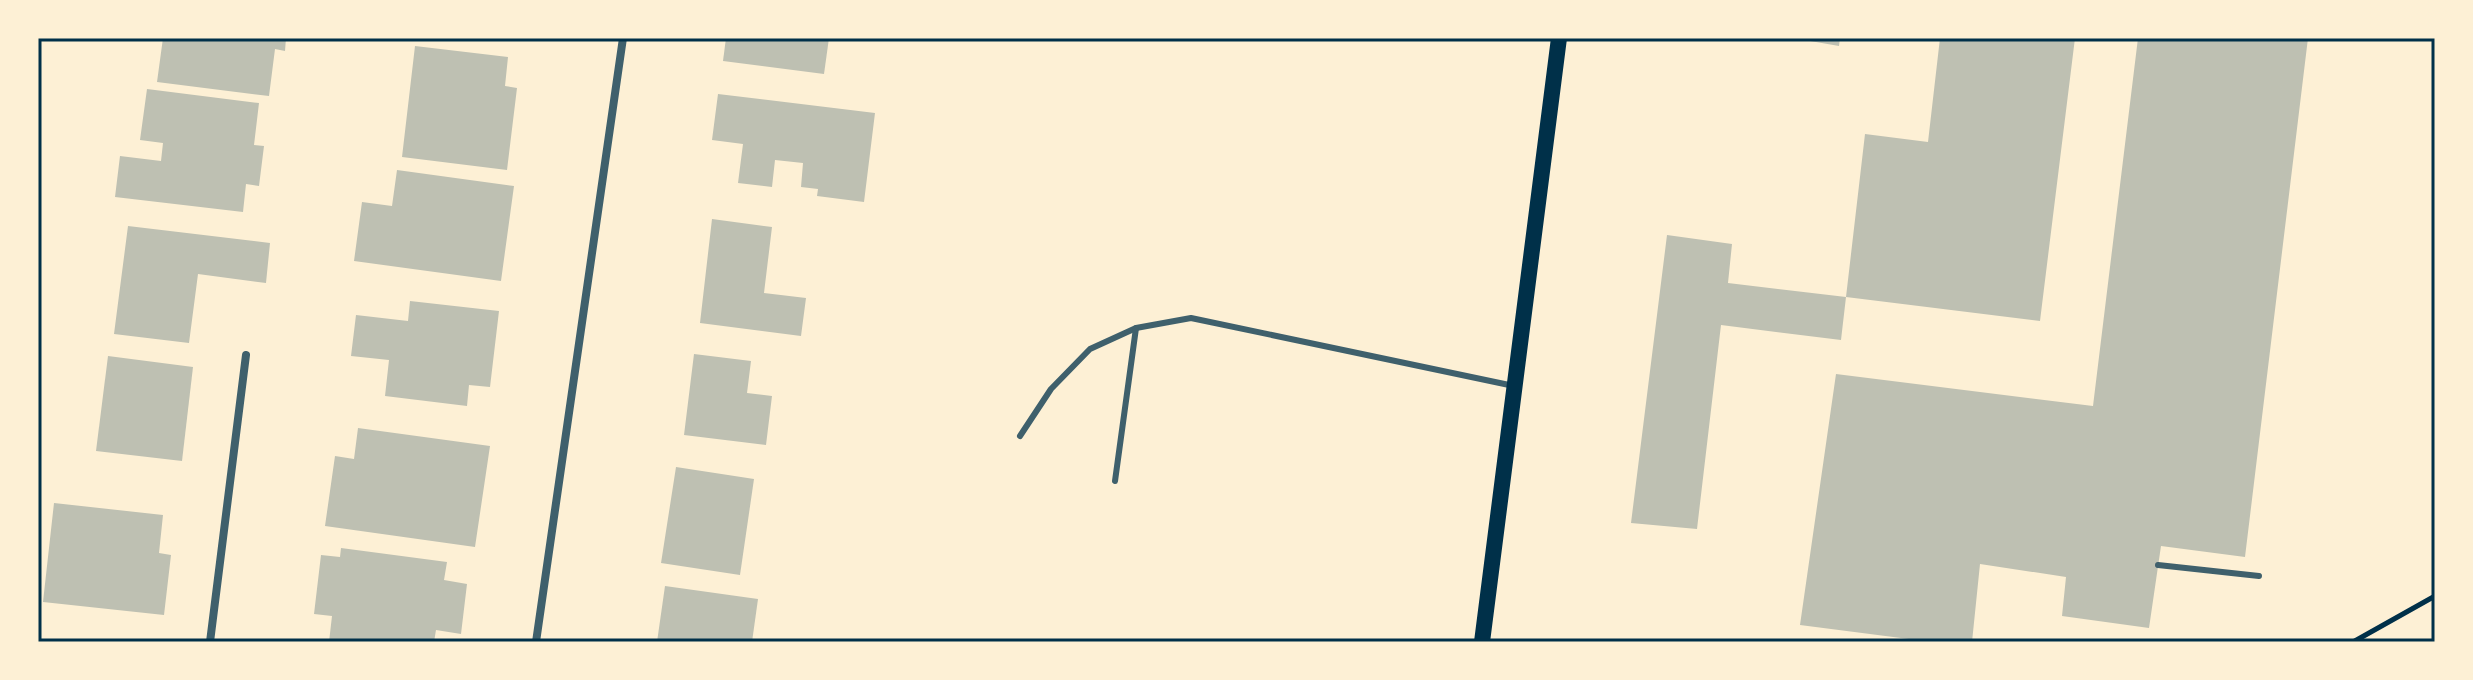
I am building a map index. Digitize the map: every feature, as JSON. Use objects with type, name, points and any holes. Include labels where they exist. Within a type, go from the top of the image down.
[{"type":"main road","points":[[1482,642],[1559,38]]},
{"type":"street","points":[[536,642],[623,38]]},
{"type":"street","points":[[210,642],[246,355]]},
{"type":"lane","points":[[1020,436],[1051,389],[1090,349],[1136,328],[1191,318],[1514,386]]},
{"type":"lane","points":[[1115,481],[1136,328]]},
{"type":"lane","points":[[2158,565],[2259,576]]},
{"type":"path","points":[[2353,642],[2435,596]]},
{"type":"building","points":[[163,38],[286,38],[285,51],[275,49],[269,96],[157,82]]},
{"type":"building","points":[[726,38],[829,38],[824,74],[723,61]]},
{"type":"building","points":[[1793,38],[1840,38],[1839,46]]},
{"type":"building","points":[[1940,38],[2075,38],[2040,321],[1846,297],[1865,134],[1928,142]]},
{"type":"building","points":[[2138,38],[2308,38],[2245,557],[2161,546],[2149,628],[2062,616],[2066,577],[1980,564],[1972,642],[1932,642],[1800,625],[1836,374],[2093,406]]},
{"type":"building","points":[[415,46],[508,57],[505,86],[517,88],[507,170],[402,157]]},
{"type":"building","points":[[147,89],[259,103],[254,145],[264,146],[259,186],[246,184],[243,212],[115,197],[120,156],[161,161],[163,143],[140,140]]},
{"type":"building","points":[[718,94],[875,113],[864,202],[817,196],[818,189],[801,187],[803,163],[775,160],[772,187],[738,183],[743,144],[712,140]]},
{"type":"building","points":[[397,170],[514,186],[501,281],[354,261],[362,202],[392,206]]},
{"type":"building","points":[[712,219],[772,227],[764,293],[806,298],[801,336],[700,323]]},
{"type":"building","points":[[128,226],[270,243],[266,283],[198,274],[189,343],[114,334]]},
{"type":"building","points":[[1667,235],[1732,244],[1728,283],[1846,297],[1841,340],[1721,325],[1697,529],[1631,523]]},
{"type":"building","points":[[410,301],[499,311],[490,387],[469,385],[467,406],[385,396],[389,360],[351,356],[356,315],[408,321]]},
{"type":"building","points":[[694,354],[751,361],[747,393],[772,396],[766,445],[684,435]]},
{"type":"building","points":[[108,356],[193,367],[182,461],[96,451]]},
{"type":"building","points":[[358,428],[490,446],[475,547],[325,526],[335,456],[354,459]]},
{"type":"building","points":[[676,467],[754,479],[740,575],[661,563]]},
{"type":"building","points":[[54,503],[163,515],[159,553],[171,555],[164,615],[43,602]]},
{"type":"building","points":[[341,548],[447,562],[444,580],[467,584],[461,634],[436,630],[434,642],[329,642],[332,616],[314,614],[321,555],[340,557]]},
{"type":"building","points":[[665,586],[758,599],[752,642],[657,642]]}]
